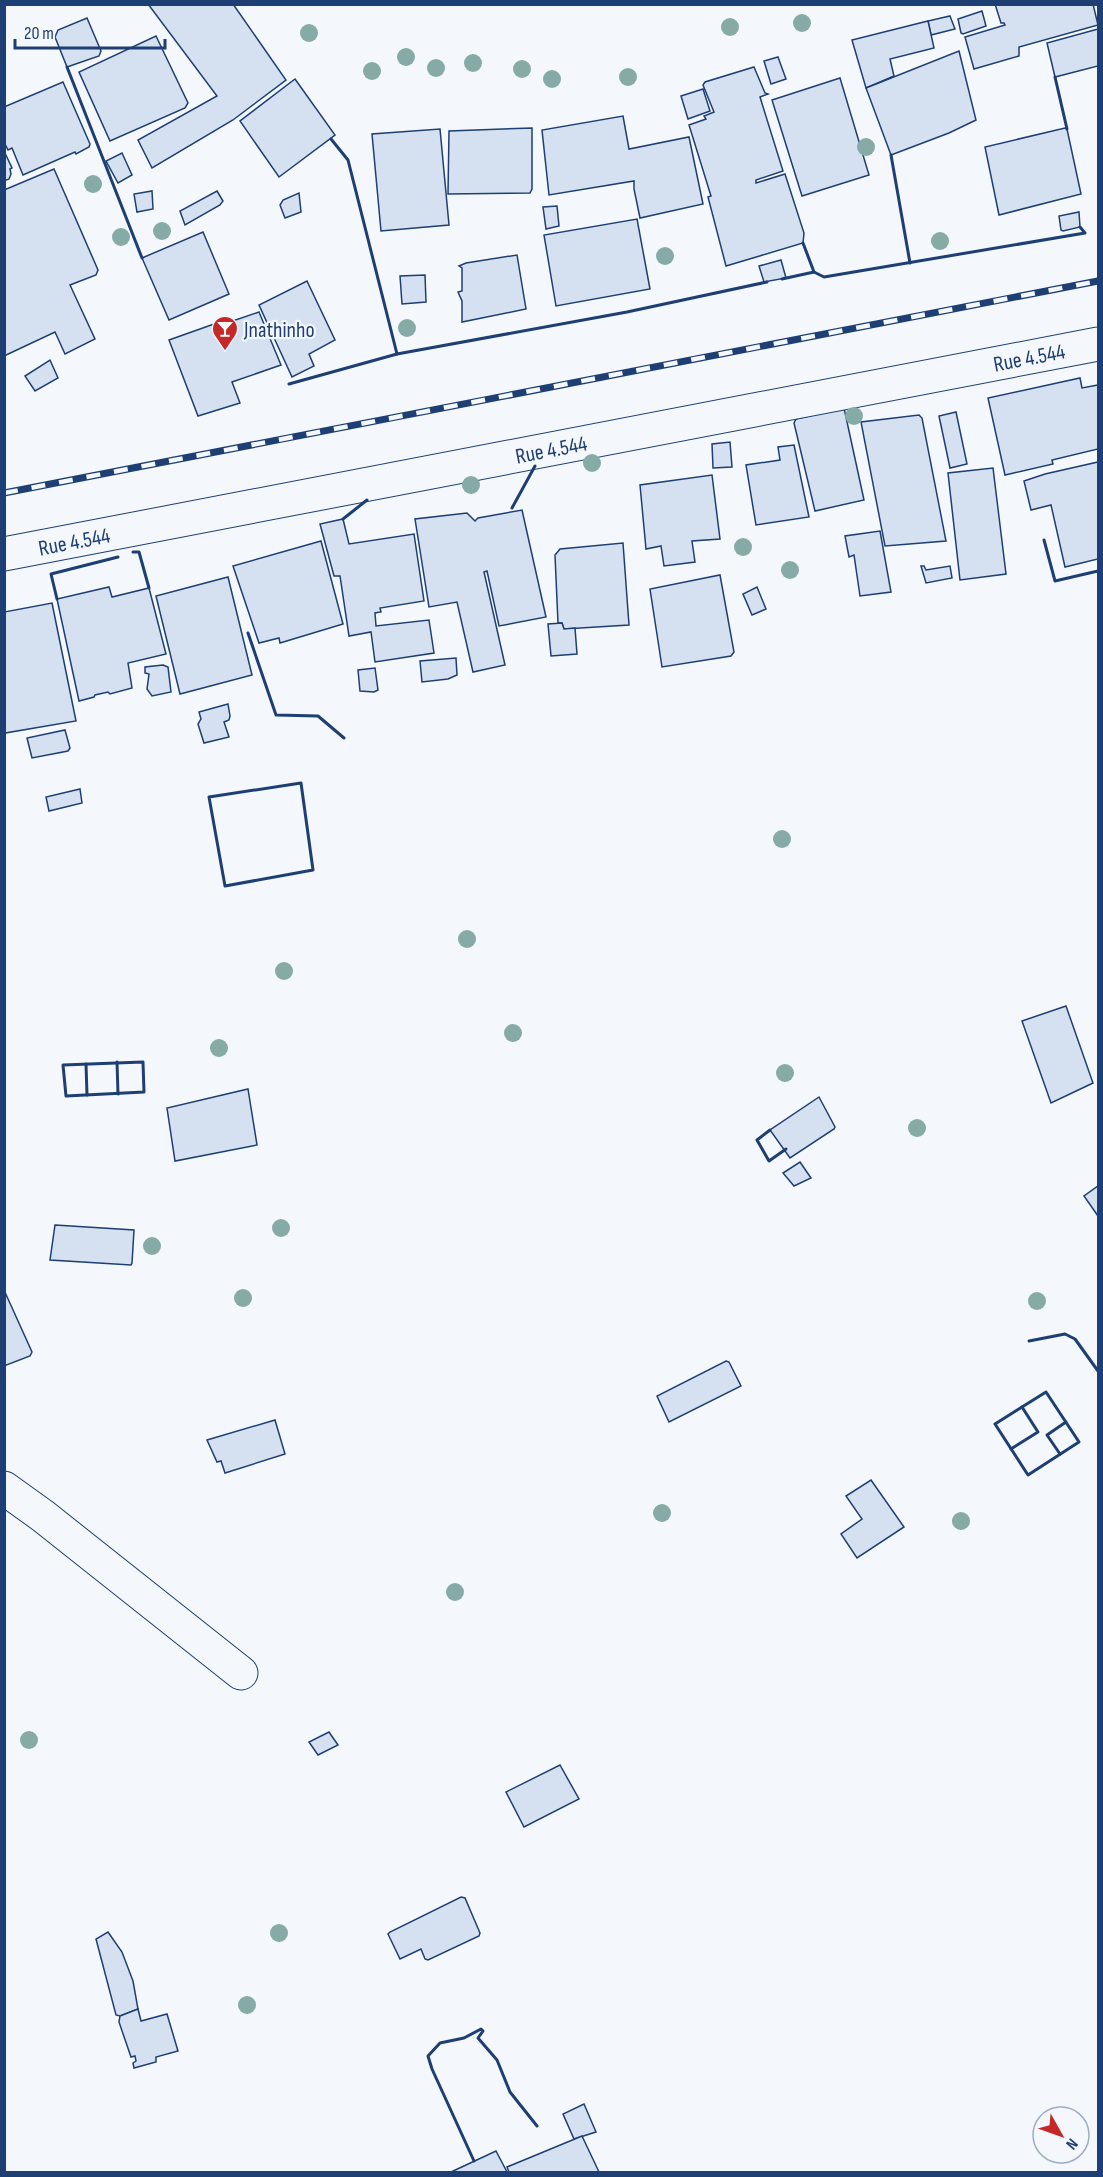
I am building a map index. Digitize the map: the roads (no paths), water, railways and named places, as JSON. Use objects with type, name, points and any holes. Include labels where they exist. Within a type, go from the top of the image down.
[{"type":"street","name":"Rue 4.544","points":[[4,554],[1098,344]]},
{"type":"street","points":[[4,1488],[43,1516],[241,1673]]},
{"type":"railway","points":[[4,493],[1098,281]]},
{"type":"place","name":"Jnathinho","points":[[225,352]]}]
